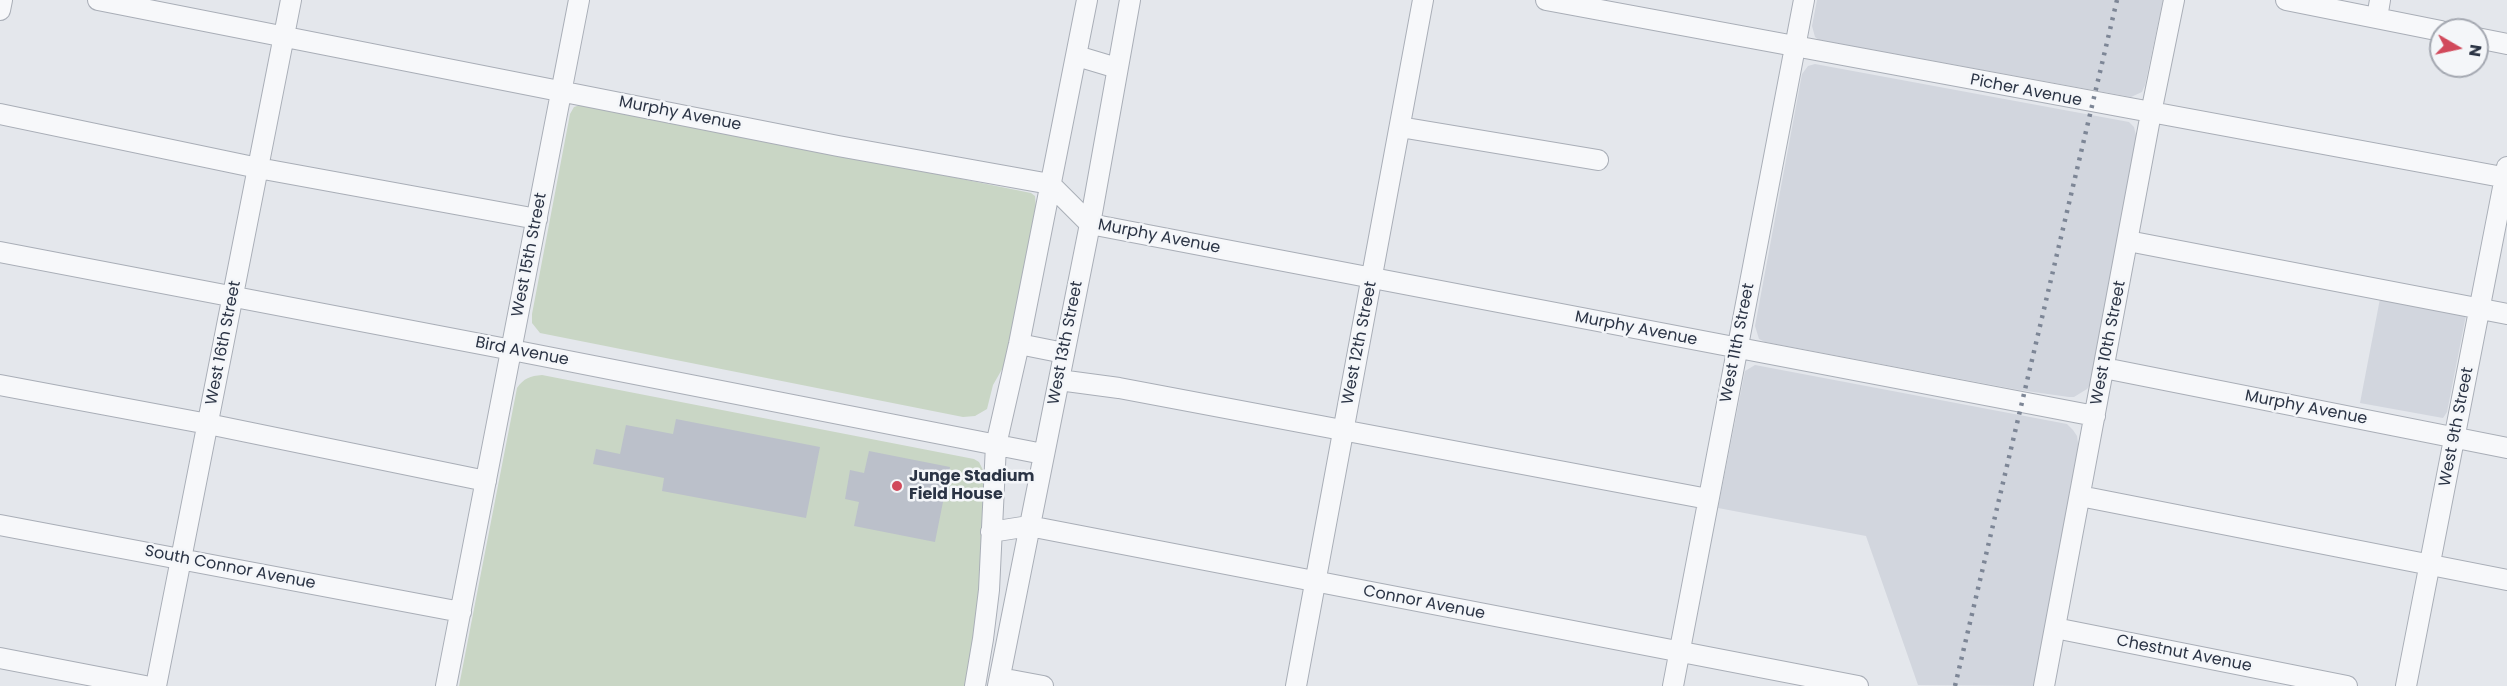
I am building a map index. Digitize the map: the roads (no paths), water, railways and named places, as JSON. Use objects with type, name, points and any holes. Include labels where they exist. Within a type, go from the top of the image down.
[{"type":"street","points":[[0,10],[2,0]]},
{"type":"street","name":"Murphy Avenue","points":[[98,0],[832,145],[1050,184],[1090,224],[2095,416]]},
{"type":"street","name":"West 16th Street","points":[[156,686],[291,0]]},
{"type":"street","name":"West 15th Street","points":[[446,686],[579,0]]},
{"type":"street","points":[[975,686],[988,600],[996,445],[1019,344],[1087,0]]},
{"type":"street","name":"West 13th Street","points":[[999,682],[1090,224],[1130,0]]},
{"type":"street","name":"West 12th Street","points":[[1296,686],[1423,0]]},
{"type":"street","name":"Picher Avenue","points":[[1546,0],[2151,113],[2506,174]]},
{"type":"street","name":"West 11th Street","points":[[1673,686],[1804,0]]},
{"type":"street","name":"West 10th Street","points":[[2044,686],[2174,0]]},
{"type":"street","points":[[2286,0],[2379,9],[2429,27]]},
{"type":"street","points":[[2489,40],[2507,44]]},
{"type":"street","points":[[1077,56],[1117,68]]},
{"type":"street","points":[[0,114],[258,168],[537,219]]},
{"type":"street","points":[[1400,127],[1598,160]]},
{"type":"street","name":"West 9th Street","points":[[2406,686],[2506,174]]},
{"type":"street","points":[[2128,241],[2507,314]]},
{"type":"street","name":"Bird Avenue","points":[[0,252],[1043,454]]},
{"type":"street","points":[[1019,344],[1064,353]]},
{"type":"street","name":"Murphy Avenue","points":[[2104,368],[2507,448]]},
{"type":"street","points":[[1059,380],[1119,388],[1708,499]]},
{"type":"street","points":[[0,386],[208,424],[486,481]]},
{"type":"street","points":[[2080,496],[2507,580]]},
{"type":"street","name":"South Connor Avenue","points":[[0,525],[461,612]]},
{"type":"street","name":"Connor Avenue","points":[[991,532],[1029,526],[1858,686]]},
{"type":"street","name":"Chestnut Avenue","points":[[2055,628],[2347,686]]},
{"type":"street","points":[[0,658],[145,686]]},
{"type":"street","points":[[999,682],[1043,686]]},
{"type":"railway","points":[[1955,686],[2117,0]]},
{"type":"place","name":"Junge Stadium Field House","points":[[897,486]]}]
